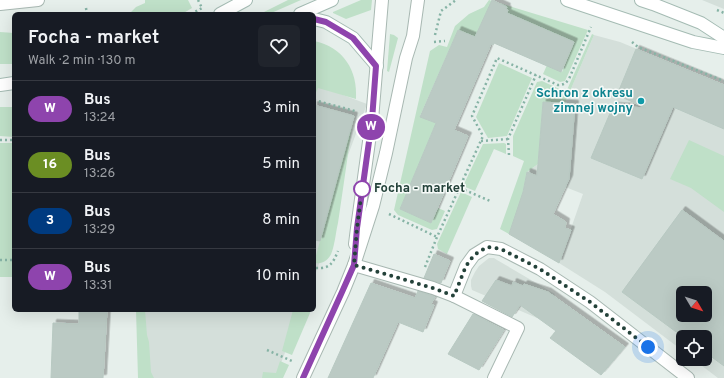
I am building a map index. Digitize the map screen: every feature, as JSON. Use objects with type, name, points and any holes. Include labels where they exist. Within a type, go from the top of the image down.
[{"type":"street","points":[[0,4],[38,0]]},
{"type":"street","points":[[224,12],[246,0]]},
{"type":"street","points":[[305,12],[332,0]]},
{"type":"street","points":[[354,265],[357,228],[372,120],[382,0]]},
{"type":"street","points":[[304,378],[354,265],[373,206],[412,36],[418,0]]},
{"type":"street","points":[[567,0],[693,42],[724,48]]},
{"type":"street","points":[[641,0],[701,23],[724,38]]},
{"type":"street","points":[[316,20],[326,22],[353,38],[376,66]]},
{"type":"street","points":[[0,86],[12,83]]},
{"type":"street","points":[[0,86],[12,88]]},
{"type":"street","points":[[454,296],[466,266],[474,255],[487,247],[501,249],[540,269],[590,302],[688,378]]},
{"type":"street","points":[[354,265],[417,283],[454,296],[518,328],[494,378]]},
{"type":"path","points":[[194,12],[203,7],[198,0]]},
{"type":"path","points":[[436,35],[441,11],[456,0]]},
{"type":"path","points":[[86,8],[87,12]]},
{"type":"path","points":[[417,283],[483,136],[472,116],[497,58],[558,85],[562,85],[566,83],[592,25]]},
{"type":"path","points":[[629,39],[638,47],[724,81]]},
{"type":"path","points":[[434,42],[445,41]]},
{"type":"path","points":[[510,155],[508,139],[536,75]]},
{"type":"path","points":[[316,101],[359,112]]},
{"type":"path","points":[[481,141],[508,139]]},
{"type":"path","points":[[0,140],[12,140]]},
{"type":"path","points":[[460,188],[490,201]]},
{"type":"path","points":[[389,214],[437,236]]},
{"type":"path","points":[[0,260],[12,260]]},
{"type":"path","points":[[267,350],[294,362]]},
{"type":"shaded area","points":[[702,0],[724,0],[724,9]]},
{"type":"shaded area","points":[[594,35],[620,42],[724,85],[724,378],[718,378],[702,366],[712,366],[712,330],[676,330],[676,346],[605,292],[559,263],[583,194],[527,172],[538,164],[543,102],[565,103]]},
{"type":"shaded area","points":[[316,85],[367,104],[331,201],[324,249],[316,272]]},
{"type":"shaded area","points":[[489,258],[494,258],[555,294],[537,318],[472,290],[471,280],[475,272],[479,266]]},
{"type":"shaded area","points":[[141,312],[301,312],[275,378],[145,378]]},
{"type":"green space","points":[[145,0],[188,0],[192,8],[185,12],[131,12],[136,7],[145,3]]},
{"type":"green space","points":[[288,0],[301,0],[274,12],[264,12]]},
{"type":"green space","points":[[361,0],[372,0],[371,10],[346,19],[333,13],[333,12]]},
{"type":"green space","points":[[489,0],[588,30],[565,81],[560,82],[543,74],[547,65],[562,72],[574,42],[507,13],[508,10],[491,3],[475,37],[458,30],[420,116],[436,123],[400,209],[431,223],[438,208],[445,211],[437,229],[432,230],[398,215],[394,210],[430,51],[439,45],[447,47],[455,26],[469,14],[484,7]]},
{"type":"green space","points":[[0,32],[12,33],[12,64],[0,64]]},
{"type":"green space","points":[[390,34],[398,38],[389,72],[387,71]]},
{"type":"green space","points":[[592,34],[594,35],[565,103],[543,102],[538,164],[527,172],[522,197],[509,234],[500,229],[524,161],[513,156],[513,136],[537,82],[542,81],[566,92]]},
{"type":"green space","points":[[316,42],[324,44],[341,54],[347,61],[354,79],[356,99],[318,88],[316,92]]},
{"type":"green space","points":[[499,63],[532,78],[507,136],[488,138],[476,117]]},
{"type":"green space","points":[[0,107],[12,107],[12,137],[0,136]]},
{"type":"green space","points":[[353,119],[333,250],[327,260],[321,263],[316,263],[316,256]]},
{"type":"green space","points":[[689,140],[724,156],[724,212],[691,188],[670,179]]},
{"type":"green space","points":[[0,143],[12,143],[12,277],[0,277]]},
{"type":"green space","points":[[483,144],[506,144],[506,154],[494,149],[475,191],[463,186]]},
{"type":"green space","points":[[461,192],[472,197],[447,254],[438,249],[437,244]]},
{"type":"green space","points":[[136,312],[145,312],[151,372],[154,378],[138,378]]},
{"type":"green space","points":[[292,312],[310,312],[292,355],[282,351]]},
{"type":"green space","points":[[280,361],[289,365],[283,378],[262,378],[263,372],[276,373]]},
{"type":"building","points":[[492,0],[507,7],[507,13],[574,42],[561,72],[494,43],[493,45],[491,44],[454,130],[468,136],[431,223],[400,209],[436,123],[420,117],[458,30],[475,37]]},
{"type":"building","points":[[636,49],[724,85],[724,129],[673,107],[642,179],[591,158],[613,106],[646,108],[617,95]]},
{"type":"building","points":[[543,102],[575,104],[569,179],[553,214],[566,222],[565,228],[571,230],[559,263],[509,234],[523,192],[527,172],[537,176]]},
{"type":"building","points":[[316,106],[354,116],[320,241],[316,240]]},
{"type":"building","points":[[682,210],[724,241],[724,366],[712,357],[712,330],[676,330],[676,332],[622,292]]},
{"type":"building","points":[[434,254],[450,261],[441,283],[424,278]]},
{"type":"building","points":[[496,280],[512,286],[513,282],[523,286],[524,284],[548,292],[625,347],[601,375],[550,338],[556,331],[520,305],[512,317],[482,301]]},
{"type":"building","points":[[371,283],[415,298],[418,291],[435,297],[431,304],[434,305],[423,332],[398,322],[373,378],[328,378]]},
{"type":"building","points":[[79,312],[107,312],[103,378],[51,378],[53,323],[79,324]]},
{"type":"building","points":[[473,314],[504,330],[479,370],[448,354]]},
{"type":"bus line","name":"W","points":[[303,378],[354,265],[357,228],[372,120],[376,66],[353,38],[326,22],[316,20]]},
{"type":"place","name":"Schron z okresu zimnej wojny","points":[[641,101]]},
{"type":"place","name":"Focha - market","points":[[362,189]]},
{"type":"route","points":[[362,189],[354,265],[433,288],[454,296],[466,266],[474,255],[487,247],[501,249],[540,269],[590,302],[648,347]]}]
